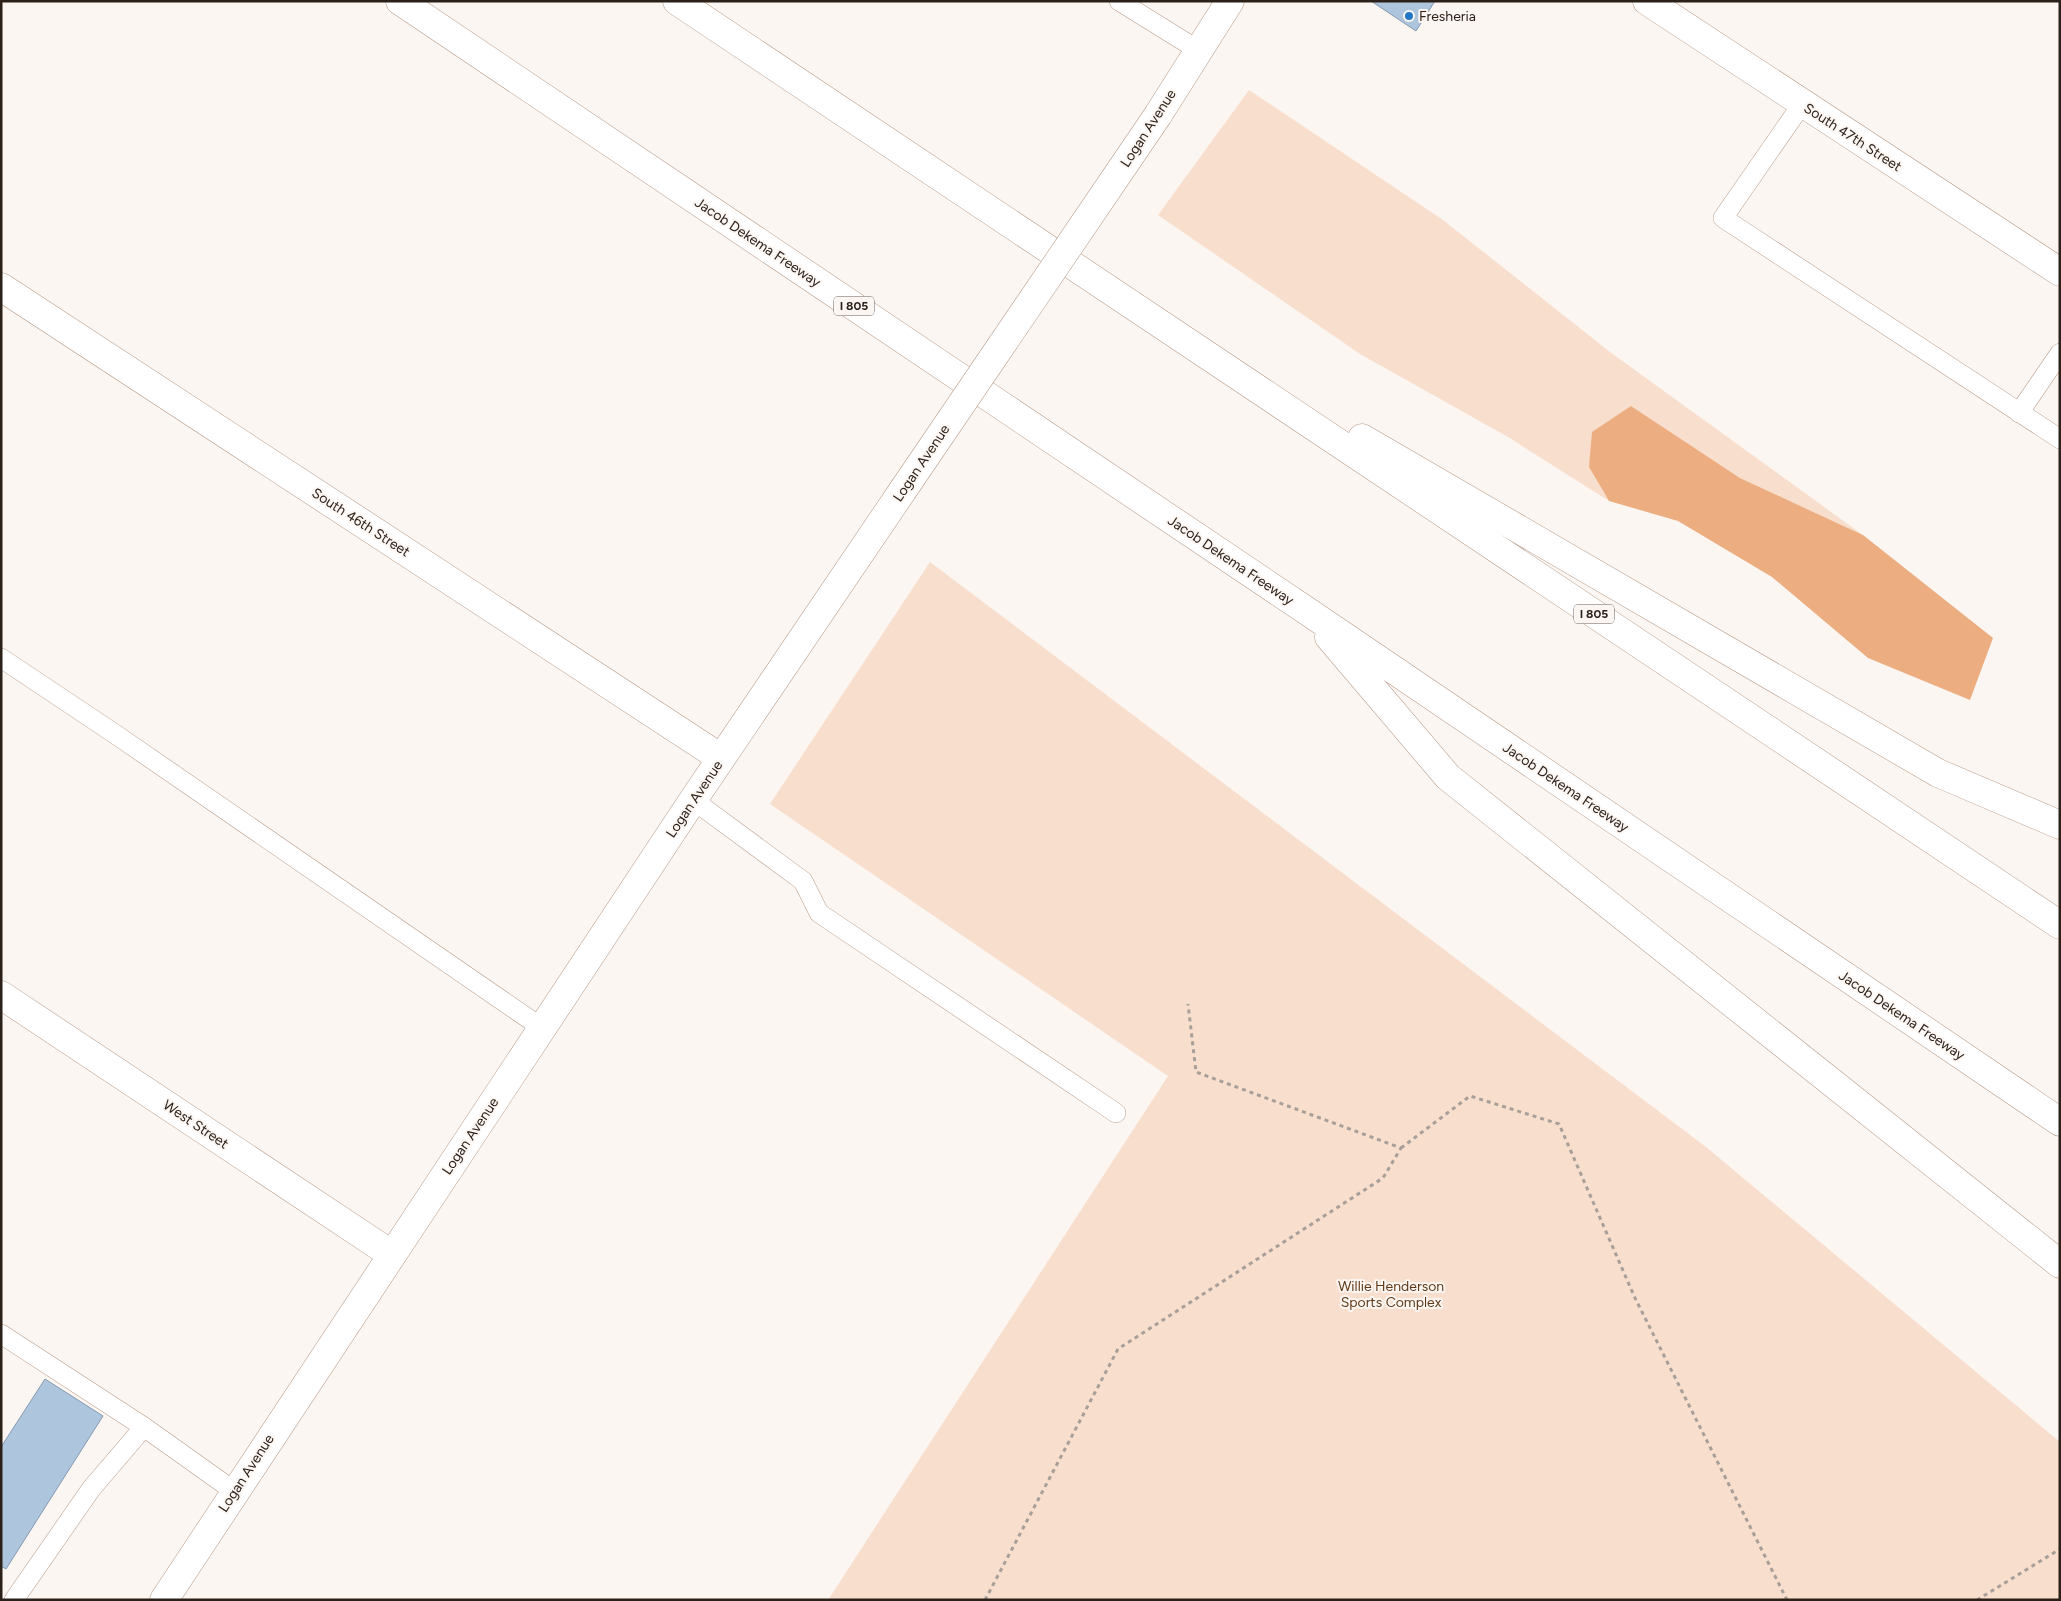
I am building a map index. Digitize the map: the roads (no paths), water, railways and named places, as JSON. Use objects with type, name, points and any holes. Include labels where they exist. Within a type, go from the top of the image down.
[{"type":"main road","name":"Jacob Dekema Freeway","points":[[400,1],[1307,611],[2060,1122]]},
{"type":"main road","name":"I 805","points":[[677,1],[2060,925]]},
{"type":"main road","name":"Logan Avenue","points":[[164,1600],[391,1254],[721,758],[1158,114],[1230,1]]},
{"type":"main road","name":"South 47th Street","points":[[1647,1],[2060,272]]},
{"type":"main road","name":"South 46th Street","points":[[1,287],[721,758]]},
{"type":"main road","points":[[1128,302],[1938,773],[2060,825]]},
{"type":"main road","points":[[1307,611],[1448,778],[2060,1264]]},
{"type":"main road","name":"West Street","points":[[1,995],[391,1254]]},
{"type":"lane","points":[[1119,1],[1198,50]]},
{"type":"lane","points":[[1802,104],[1723,218],[2060,440]]},
{"type":"lane","points":[[2019,413],[2060,353]]},
{"type":"lane","points":[[1,658],[124,739],[542,1028]]},
{"type":"lane","points":[[693,800],[803,881],[819,912],[1116,1113]]},
{"type":"lane","points":[[1,1334],[144,1427],[234,1492]]},
{"type":"lane","points":[[14,1600],[91,1489],[144,1427]]},
{"type":"place","name":"Fresheria","points":[[1409,16]]},
{"type":"park label","name":"Willie Henderson Sports Complex","points":[[1391,1294]]}]
